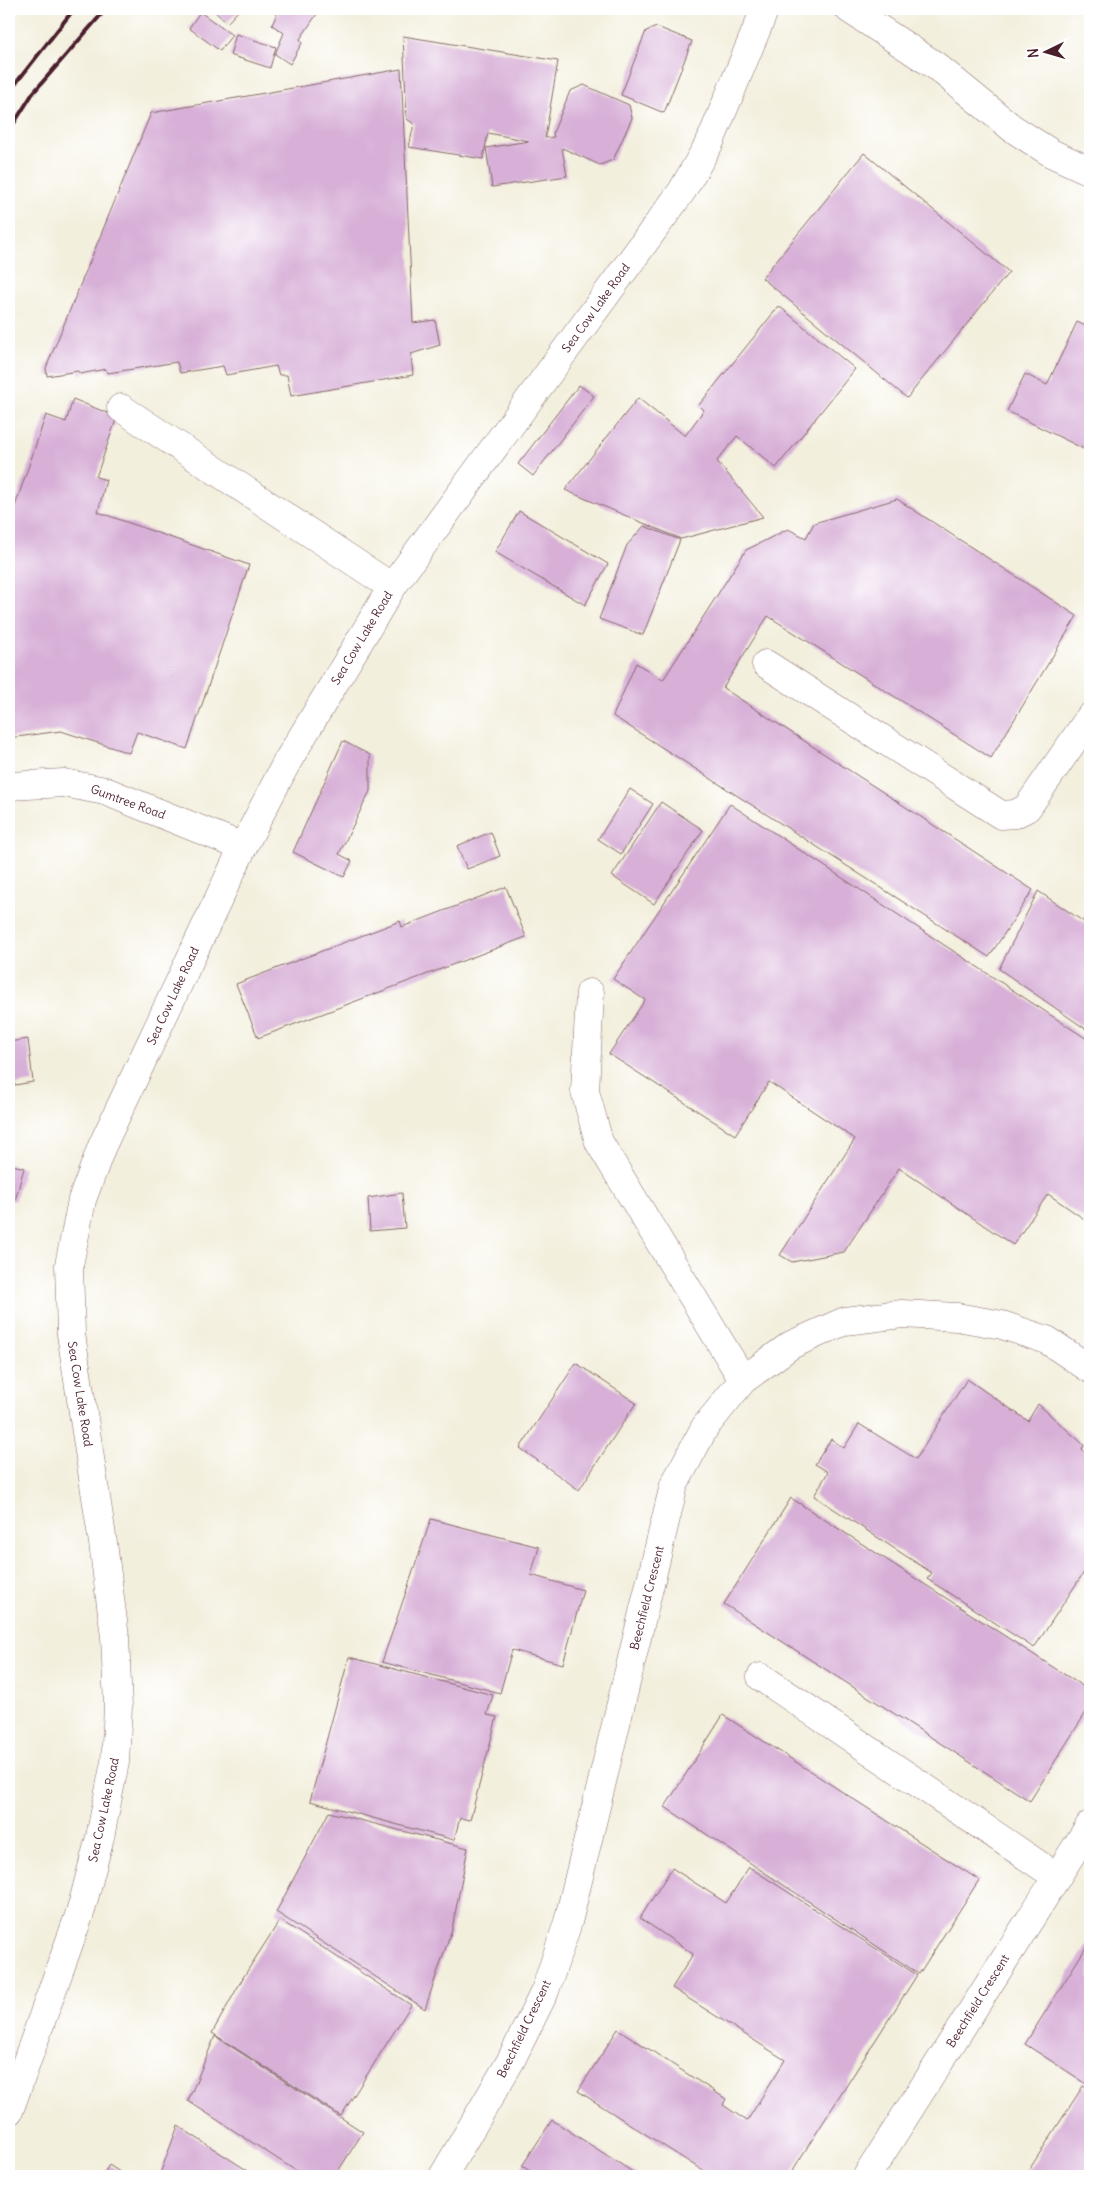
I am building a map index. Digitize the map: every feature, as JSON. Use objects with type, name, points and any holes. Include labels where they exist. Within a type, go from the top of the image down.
[{"type":"street","name":"Sea Cow Lake Road","points":[[9,2111],[81,1910],[100,1837],[115,1762],[118,1706],[115,1637],[103,1543],[71,1334],[69,1265],[82,1200],[102,1146],[243,847],[287,762],[392,587],[682,191],[710,142],[765,9]]},
{"type":"street","points":[[849,9],[936,66],[1012,128],[1051,153],[1090,171]]},
{"type":"street","points":[[121,408],[392,587]]},
{"type":"street","points":[[766,664],[1001,815],[1015,814],[1027,808],[1090,717]]},
{"type":"street","name":"Gumtree Road","points":[[9,786],[64,783],[105,791],[243,847]]},
{"type":"street","points":[[590,993],[586,1091],[599,1142],[743,1380]]},
{"type":"street","name":"Beechfield Crescent","points":[[443,2176],[510,2062],[545,1991],[568,1922],[674,1485],[706,1427],[743,1380],[791,1345],[845,1321],[902,1314],[957,1317],[1002,1325],[1047,1340],[1090,1369]]},
{"type":"street","points":[[761,1677],[1057,1877]]},
{"type":"street","name":"Beechfield Crescent","points":[[867,2176],[1057,1877],[1086,1842]]},
{"type":"building","points":[[212,9],[240,9],[227,23]]},
{"type":"building","points":[[279,9],[315,9],[319,11],[300,39],[302,43],[290,64],[275,54],[284,33],[272,25]]},
{"type":"building","points":[[200,12],[232,35],[220,51],[189,28]]},
{"type":"building","points":[[657,27],[692,41],[664,113],[621,95],[646,31]]},
{"type":"building","points":[[236,34],[276,47],[270,68],[230,55]]},
{"type":"building","points":[[403,36],[558,61],[545,138],[554,137],[553,133],[570,91],[584,85],[629,105],[632,118],[613,160],[600,165],[562,148],[567,176],[492,187],[486,148],[529,141],[488,133],[483,159],[409,147],[414,124],[407,119]]},
{"type":"building","points":[[401,69],[413,323],[435,320],[440,345],[411,354],[413,375],[291,396],[287,375],[279,375],[276,366],[226,375],[223,366],[180,373],[177,362],[108,373],[106,369],[80,374],[78,371],[47,376],[46,368],[151,113]]},
{"type":"building","points":[[864,153],[1009,272],[907,398],[762,278]]},
{"type":"building","points":[[779,306],[855,369],[776,468],[737,436],[717,461],[763,517],[681,539],[565,490],[638,398],[685,436],[704,410],[699,405]]},
{"type":"building","points":[[1077,322],[1090,328],[1090,436],[1084,449],[1007,411],[1025,374],[1047,385]]},
{"type":"building","points":[[579,385],[594,396],[533,476],[518,464]]},
{"type":"building","points":[[73,399],[117,417],[96,477],[106,480],[98,512],[249,565],[187,749],[137,732],[129,753],[61,731],[9,738],[9,524],[46,415],[66,422]]},
{"type":"building","points":[[897,499],[1077,616],[991,758],[768,616],[723,688],[1033,890],[989,957],[613,716],[636,663],[663,680],[746,550],[788,529],[806,538],[814,523]]},
{"type":"building","points":[[519,511],[608,564],[585,605],[495,552]]},
{"type":"building","points":[[644,526],[680,540],[643,635],[599,619],[627,545]]},
{"type":"building","points":[[343,741],[370,755],[370,791],[339,854],[352,861],[344,877],[293,852]]},
{"type":"building","points":[[630,789],[653,804],[621,854],[598,839]]},
{"type":"building","points":[[661,802],[703,830],[654,904],[612,876]]},
{"type":"building","points":[[730,804],[1090,1041],[1090,1223],[1048,1194],[1013,1245],[899,1168],[844,1252],[792,1262],[780,1255],[855,1139],[769,1082],[735,1135],[609,1054],[645,1000],[613,979]]},
{"type":"building","points":[[491,832],[500,856],[467,869],[457,846]]},
{"type":"building","points":[[506,887],[526,937],[258,1038],[236,984],[400,921],[402,927]]},
{"type":"building","points":[[1038,891],[1090,926],[1090,1032],[999,969]]},
{"type":"building","points":[[28,1039],[33,1082],[9,1086],[9,1042]]},
{"type":"building","points":[[9,1164],[24,1168],[15,1201],[9,1199]]},
{"type":"building","points":[[402,1193],[405,1228],[370,1231],[368,1198]]},
{"type":"building","points":[[576,1363],[636,1403],[579,1490],[520,1448]]},
{"type":"building","points":[[967,1379],[1028,1421],[1038,1404],[1084,1445],[1082,1449],[1090,1459],[1090,1563],[1034,1648],[927,1579],[932,1573],[814,1496],[828,1472],[815,1464],[831,1439],[844,1448],[859,1424],[916,1459]]},
{"type":"building","points":[[791,1498],[1090,1691],[1090,1706],[1030,1801],[724,1604]]},
{"type":"building","points":[[431,1519],[539,1547],[531,1575],[583,1590],[563,1664],[512,1650],[500,1693],[382,1662]]},
{"type":"building","points":[[349,1657],[493,1695],[487,1715],[497,1717],[470,1820],[460,1818],[454,1840],[310,1801]]},
{"type":"building","points":[[723,1715],[979,1880],[919,1974],[665,1807]]},
{"type":"building","points":[[329,1812],[468,1848],[452,1929],[425,2009],[276,1912]]},
{"type":"building","points":[[749,1867],[917,1975],[789,2176],[711,2176],[578,2091],[618,2029],[726,2099],[723,2105],[747,2121],[785,2060],[672,1988],[693,1954],[640,1918],[672,1868],[726,1903]]},
{"type":"building","points":[[280,1920],[411,2005],[341,2116],[212,2033],[244,1976]]},
{"type":"building","points":[[1090,1941],[1090,2086],[1025,2044]]},
{"type":"building","points":[[215,2036],[363,2132],[335,2176],[304,2176],[188,2101]]},
{"type":"building","points":[[1083,2086],[1090,2091],[1090,2176],[1025,2176]]},
{"type":"building","points":[[552,2120],[639,2176],[538,2176],[522,2166]]},
{"type":"building","points":[[178,2126],[256,2176],[159,2176]]},
{"type":"building","points":[[109,2165],[126,2176],[102,2176]]},
{"type":"railway","points":[[9,92],[74,9]]},
{"type":"railway","points":[[9,131],[33,93],[106,9]]}]
